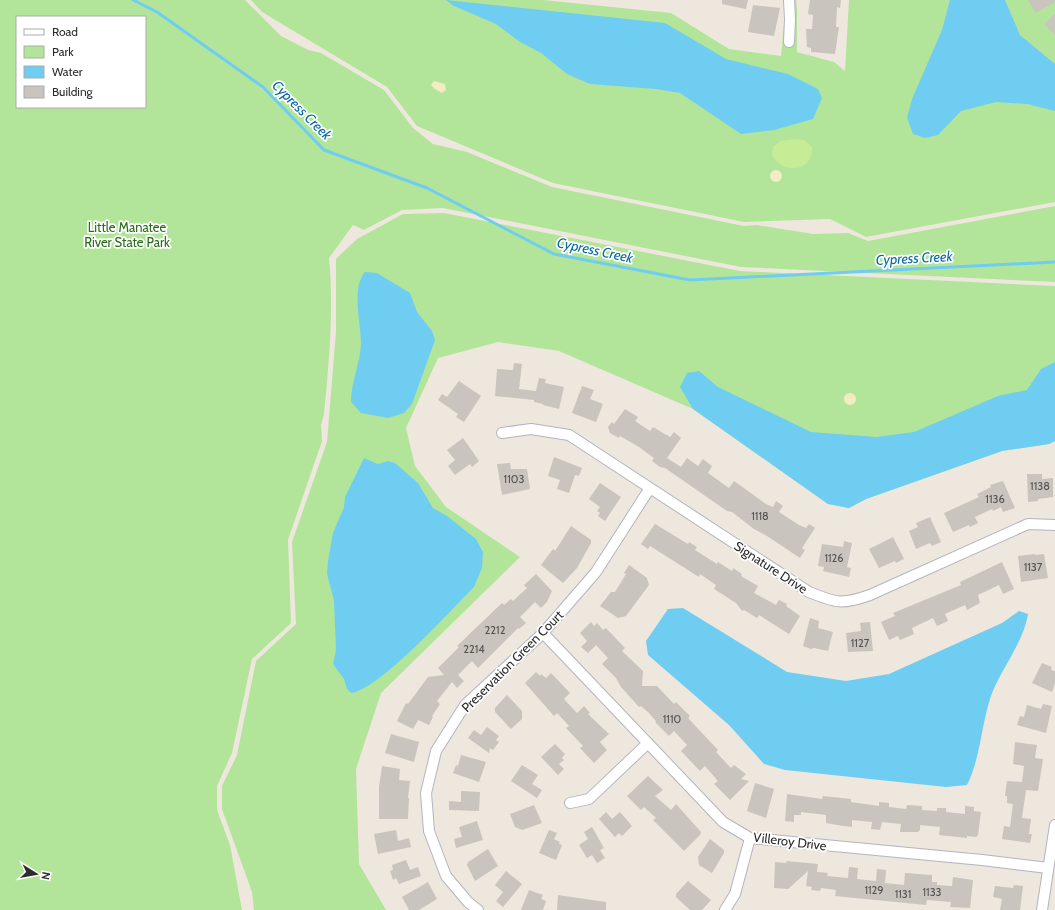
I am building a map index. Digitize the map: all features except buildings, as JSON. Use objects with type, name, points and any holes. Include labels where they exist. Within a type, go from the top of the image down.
[{"type":"street","points":[[789,0],[789,42]]},
{"type":"street","name":"Signature Drive","points":[[502,433],[531,429],[569,435],[809,592],[831,601],[848,602],[870,595],[1028,524],[1055,525]]},
{"type":"street","name":"Preservation Green Court","points":[[478,910],[468,902],[446,876],[429,831],[426,793],[436,751],[465,705],[543,632],[596,572],[650,488]]},
{"type":"street","name":"Villeroy Drive","points":[[543,632],[723,822],[750,838],[982,860],[1048,868]]},
{"type":"street","points":[[570,803],[589,799],[648,743]]},
{"type":"street","points":[[1042,910],[1055,825]]},
{"type":"street","points":[[726,910],[735,894],[750,838]]},
{"type":"green space","name":"Little Manatee River State Park","points":[[0,0],[245,0],[281,36],[308,50],[321,53],[384,90],[413,128],[433,144],[467,152],[552,187],[744,226],[757,225],[813,234],[848,233],[868,241],[1055,206],[1055,282],[741,267],[443,208],[402,210],[364,230],[353,225],[329,258],[331,297],[330,336],[328,375],[324,414],[321,425],[322,441],[288,540],[291,623],[252,659],[232,753],[217,786],[217,810],[230,845],[242,910],[0,910]]},
{"type":"green space","points":[[251,0],[543,0],[671,13],[729,49],[781,56],[785,13],[784,0],[796,0],[797,52],[834,62],[845,71],[849,0],[1055,0],[1055,202],[866,237],[830,219],[744,222],[553,183],[417,126],[387,87],[262,12]]},
{"type":"green space","points":[[796,139],[804,140],[812,147],[808,162],[803,166],[796,168],[783,166],[772,155],[773,147],[781,141]]},
{"type":"green space","points":[[444,213],[740,271],[1055,286],[1055,441],[1049,444],[1002,451],[866,499],[849,508],[828,504],[693,409],[559,351],[498,342],[438,358],[406,428],[415,466],[446,507],[520,557],[381,693],[356,769],[359,864],[386,910],[254,910],[252,892],[222,809],[222,786],[237,755],[256,661],[296,624],[292,542],[327,442],[336,332],[336,259],[357,239],[403,214]]},
{"type":"sand","points":[[434,81],[445,84],[446,90],[442,93],[435,89],[431,85]]},
{"type":"sand","points":[[774,170],[778,170],[782,176],[778,182],[774,182],[770,178],[770,174]]},
{"type":"sand","points":[[848,393],[852,393],[856,399],[852,405],[848,405],[844,401],[844,397]]},
{"type":"water","points":[[446,0],[665,23],[726,59],[788,74],[818,89],[822,98],[813,119],[774,130],[741,134],[680,93],[656,89],[590,84],[567,74],[541,53],[520,42],[496,24],[454,6]]},
{"type":"water","points":[[950,0],[1005,0],[1020,35],[1055,64],[1055,111],[1027,104],[996,102],[961,111],[938,135],[925,138],[913,134],[907,118],[912,99],[942,30]]},
{"type":"water","points":[[365,272],[377,273],[410,293],[417,312],[432,331],[435,340],[412,404],[404,413],[388,418],[361,413],[351,402],[352,387],[361,344],[358,287]]},
{"type":"water","points":[[1055,362],[1055,441],[1049,444],[1002,451],[866,499],[849,508],[828,504],[693,409],[680,387],[687,373],[699,371],[718,387],[811,432],[876,437],[914,432],[998,396],[1027,390],[1041,369]]},
{"type":"water","points":[[364,458],[378,464],[388,461],[395,463],[418,483],[433,508],[447,516],[476,539],[483,552],[482,568],[474,587],[414,648],[396,664],[364,688],[351,693],[347,689],[344,679],[333,664],[336,650],[334,600],[327,574],[333,533],[344,507],[345,497]]},
{"type":"water","points":[[683,608],[787,672],[846,681],[889,674],[1002,623],[1019,611],[1028,614],[1022,636],[991,696],[978,752],[972,774],[967,785],[946,787],[785,770],[764,764],[729,725],[648,655],[646,641],[668,609]]},
{"type":"waterway","name":"Cypress Creek","points":[[133,0],[157,12],[263,87],[324,150],[427,188],[554,254],[690,280],[1055,262]]}]
